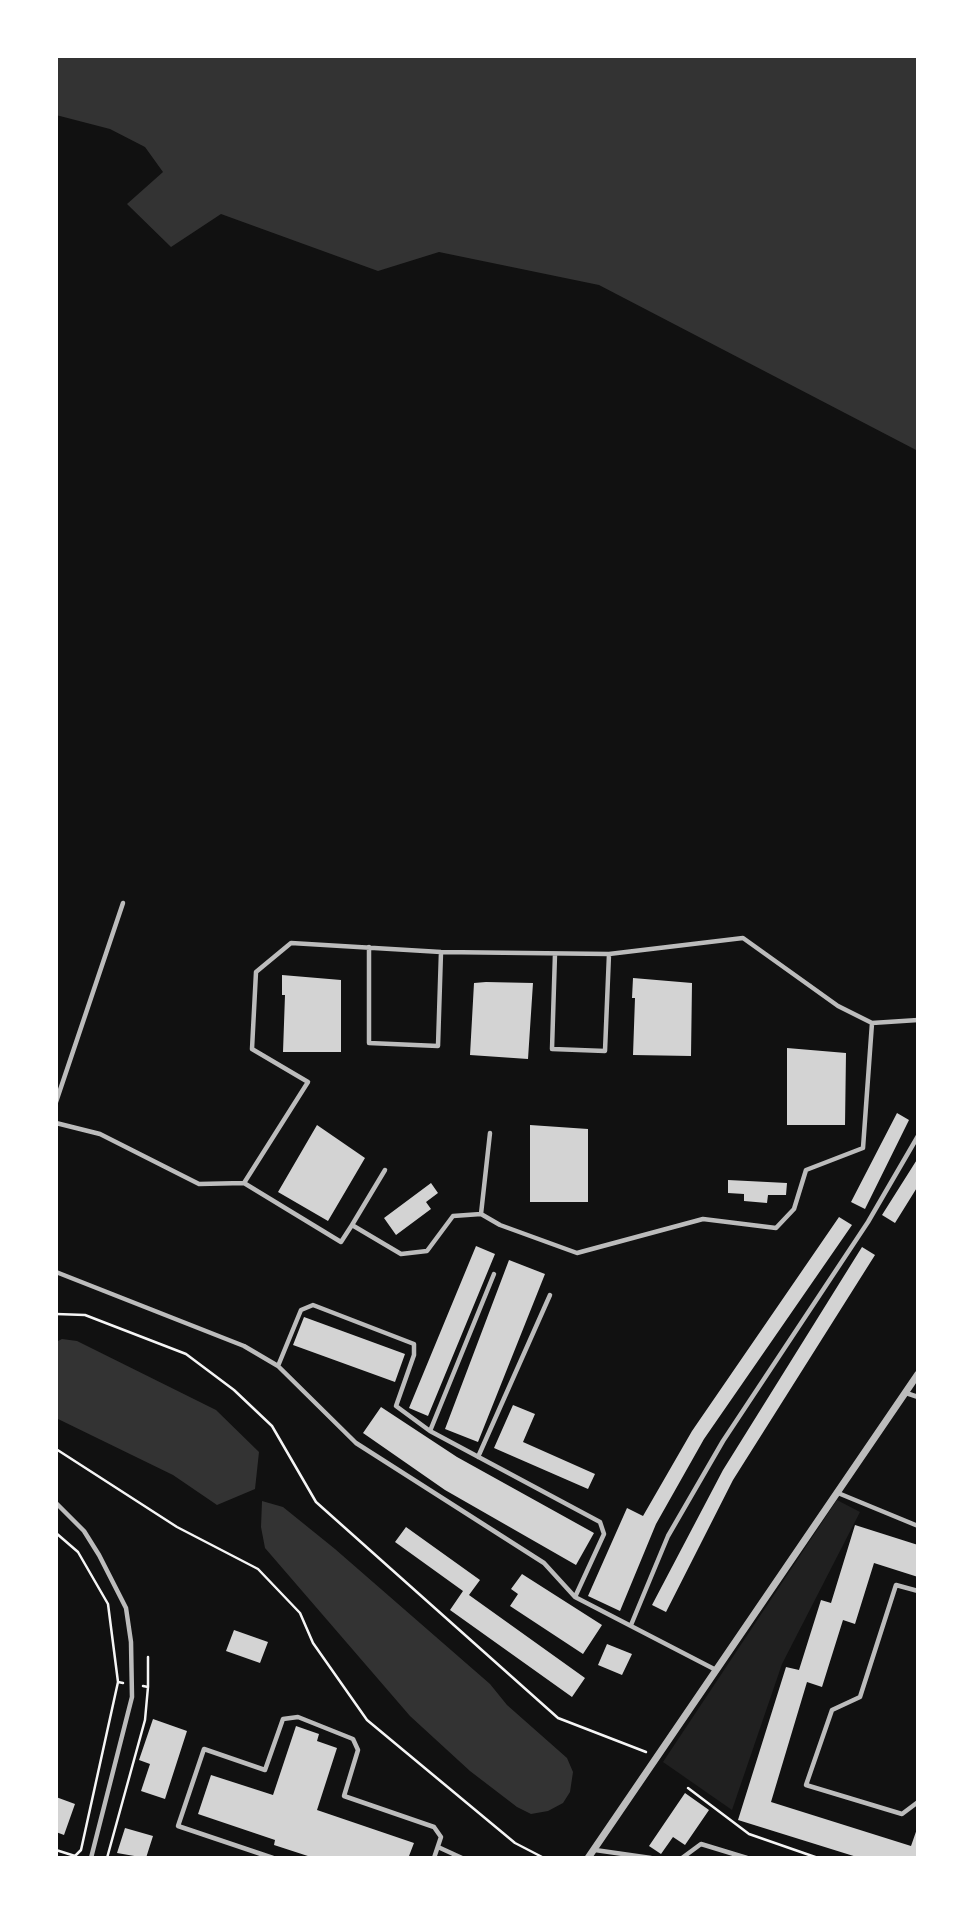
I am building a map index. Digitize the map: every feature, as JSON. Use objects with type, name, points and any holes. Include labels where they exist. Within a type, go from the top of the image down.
[{"type":"street","points":[[588,1858],[918,1374]]},
{"type":"lane","points":[[56,1102],[123,903]]},
{"type":"lane","points":[[244,1183],[308,1082],[252,1049],[256,972],[291,943],[441,952],[609,954],[743,938],[838,1006],[872,1023],[918,1020]]},
{"type":"lane","points":[[369,947],[369,1043],[438,1046],[441,952]]},
{"type":"lane","points":[[555,954],[552,1049],[605,1051],[609,954]]},
{"type":"lane","points":[[352,1225],[401,1254],[427,1251],[453,1216],[481,1214],[500,1225],[577,1253],[703,1219],[776,1227],[794,1209],[806,1170],[863,1148],[872,1023]]},
{"type":"lane","points":[[56,1123],[100,1134],[199,1184],[244,1183],[341,1242],[384,1170]]},
{"type":"lane","points":[[481,1214],[491,1133]]},
{"type":"lane","points":[[631,1625],[668,1536],[716,1452],[868,1222],[918,1136]]},
{"type":"lane","points":[[56,1272],[244,1346],[278,1366],[356,1443],[544,1563],[575,1597],[716,1670]]},
{"type":"lane","points":[[430,1431],[494,1274]]},
{"type":"lane","points":[[478,1457],[550,1295]]},
{"type":"lane","points":[[278,1366],[301,1310],[313,1305],[414,1344],[414,1355],[396,1406],[430,1431],[600,1522],[604,1534],[575,1597]]},
{"type":"lane","points":[[905,1393],[918,1397]]},
{"type":"lane","points":[[837,1492],[918,1526]]},
{"type":"lane","points":[[56,1503],[84,1531],[99,1555],[126,1608],[131,1642],[132,1697],[91,1858]]},
{"type":"lane","points":[[918,1591],[896,1585],[860,1697],[832,1710],[806,1785],[902,1814],[918,1801]]},
{"type":"lane","points":[[273,1858],[178,1826],[204,1749],[265,1770],[283,1719],[298,1717],[353,1739],[358,1750],[344,1796],[434,1827],[441,1837],[434,1858]]},
{"type":"lane","points":[[682,1858],[701,1844],[747,1858]]},
{"type":"lane","points":[[438,1847],[462,1858]]},
{"type":"lane","points":[[594,1849],[652,1858]]},
{"type":"path","points":[[56,1314],[85,1315],[186,1354],[234,1391],[272,1426],[316,1502],[558,1718],[651,1754]]},
{"type":"path","points":[[56,1449],[177,1527],[258,1569],[300,1613],[313,1643],[367,1720],[515,1843],[544,1858]]},
{"type":"path","points":[[56,1533],[78,1552],[108,1604],[118,1682]]},
{"type":"path","points":[[107,1858],[145,1720],[148,1687]]},
{"type":"path","points":[[688,1787],[749,1834],[818,1858]]},
{"type":"path","points":[[56,1850],[75,1856],[81,1850]]},
{"type":"shaded area","points":[[56,56],[918,56],[918,451],[599,285],[439,252],[378,271],[221,214],[171,247],[127,204],[163,172],[145,147],[110,129],[56,115]]},
{"type":"shaded area","points":[[62,1339],[77,1341],[216,1410],[259,1452],[255,1489],[217,1505],[173,1475],[56,1418],[56,1342]]},
{"type":"shaded area","points":[[837,1500],[860,1512],[782,1664],[732,1810],[663,1762]]},
{"type":"shaded area","points":[[262,1501],[283,1507],[335,1549],[490,1684],[507,1705],[567,1758],[573,1772],[570,1792],[563,1803],[548,1811],[531,1814],[517,1807],[470,1771],[410,1716],[265,1548],[261,1527]]},
{"type":"building","points":[[282,975],[341,980],[341,1052],[283,1052],[285,995],[282,995]]},
{"type":"building","points":[[633,978],[692,983],[691,1056],[633,1055]]},
{"type":"building","points":[[474,983],[533,983],[528,1059],[470,1055]]},
{"type":"building","points":[[787,1048],[846,1053],[845,1125],[787,1125]]},
{"type":"building","points":[[897,1113],[909,1120],[865,1209],[851,1202]]},
{"type":"building","points":[[317,1125],[365,1158],[328,1221],[278,1192]]},
{"type":"building","points":[[530,1125],[588,1129],[588,1202],[530,1202]]},
{"type":"building","points":[[918,1158],[918,1186],[895,1223],[882,1215]]},
{"type":"building","points":[[728,1180],[787,1183],[786,1195],[768,1195],[767,1203],[744,1201],[744,1194],[728,1193]]},
{"type":"building","points":[[431,1183],[438,1193],[426,1202],[431,1209],[396,1235],[384,1218]]},
{"type":"building","points":[[839,1217],[852,1225],[704,1439],[656,1524],[620,1611],[588,1596],[627,1508],[643,1516],[692,1431]]},
{"type":"building","points":[[476,1246],[495,1254],[428,1416],[409,1408]]},
{"type":"building","points":[[862,1247],[875,1255],[733,1480],[666,1612],[652,1605],[723,1470]]},
{"type":"building","points":[[509,1260],[545,1274],[478,1442],[445,1429]]},
{"type":"building","points":[[304,1317],[405,1354],[395,1382],[293,1345]]},
{"type":"building","points":[[513,1405],[535,1414],[523,1442],[595,1474],[588,1489],[494,1448]]},
{"type":"building","points":[[381,1407],[457,1457],[594,1533],[576,1565],[445,1490],[363,1433]]},
{"type":"building","points":[[855,1525],[918,1545],[918,1577],[874,1563],[855,1624],[843,1620],[822,1687],[807,1682],[771,1802],[911,1846],[918,1826],[918,1858],[860,1858],[738,1820],[786,1667],[799,1670],[821,1600],[831,1603]]},
{"type":"building","points":[[406,1527],[480,1580],[469,1595],[585,1678],[572,1697],[450,1610],[463,1591],[395,1542]]},
{"type":"building","points":[[522,1574],[602,1625],[583,1654],[510,1606],[518,1594],[511,1589]]},
{"type":"building","points":[[234,1630],[268,1642],[260,1663],[226,1651]]},
{"type":"building","points":[[607,1644],[632,1654],[622,1675],[598,1665]]},
{"type":"building","points":[[153,1719],[187,1731],[165,1799],[141,1791],[150,1764],[139,1760]]},
{"type":"building","points":[[296,1726],[319,1734],[317,1741],[337,1748],[317,1810],[414,1843],[409,1856],[414,1858],[314,1858],[274,1845],[275,1840],[198,1814],[211,1775],[273,1795]]},
{"type":"building","points":[[685,1793],[709,1810],[685,1845],[673,1837],[661,1854],[649,1846]]},
{"type":"building","points":[[56,1797],[75,1804],[64,1835],[56,1832]]},
{"type":"building","points":[[125,1828],[153,1836],[146,1858],[117,1853]]}]
